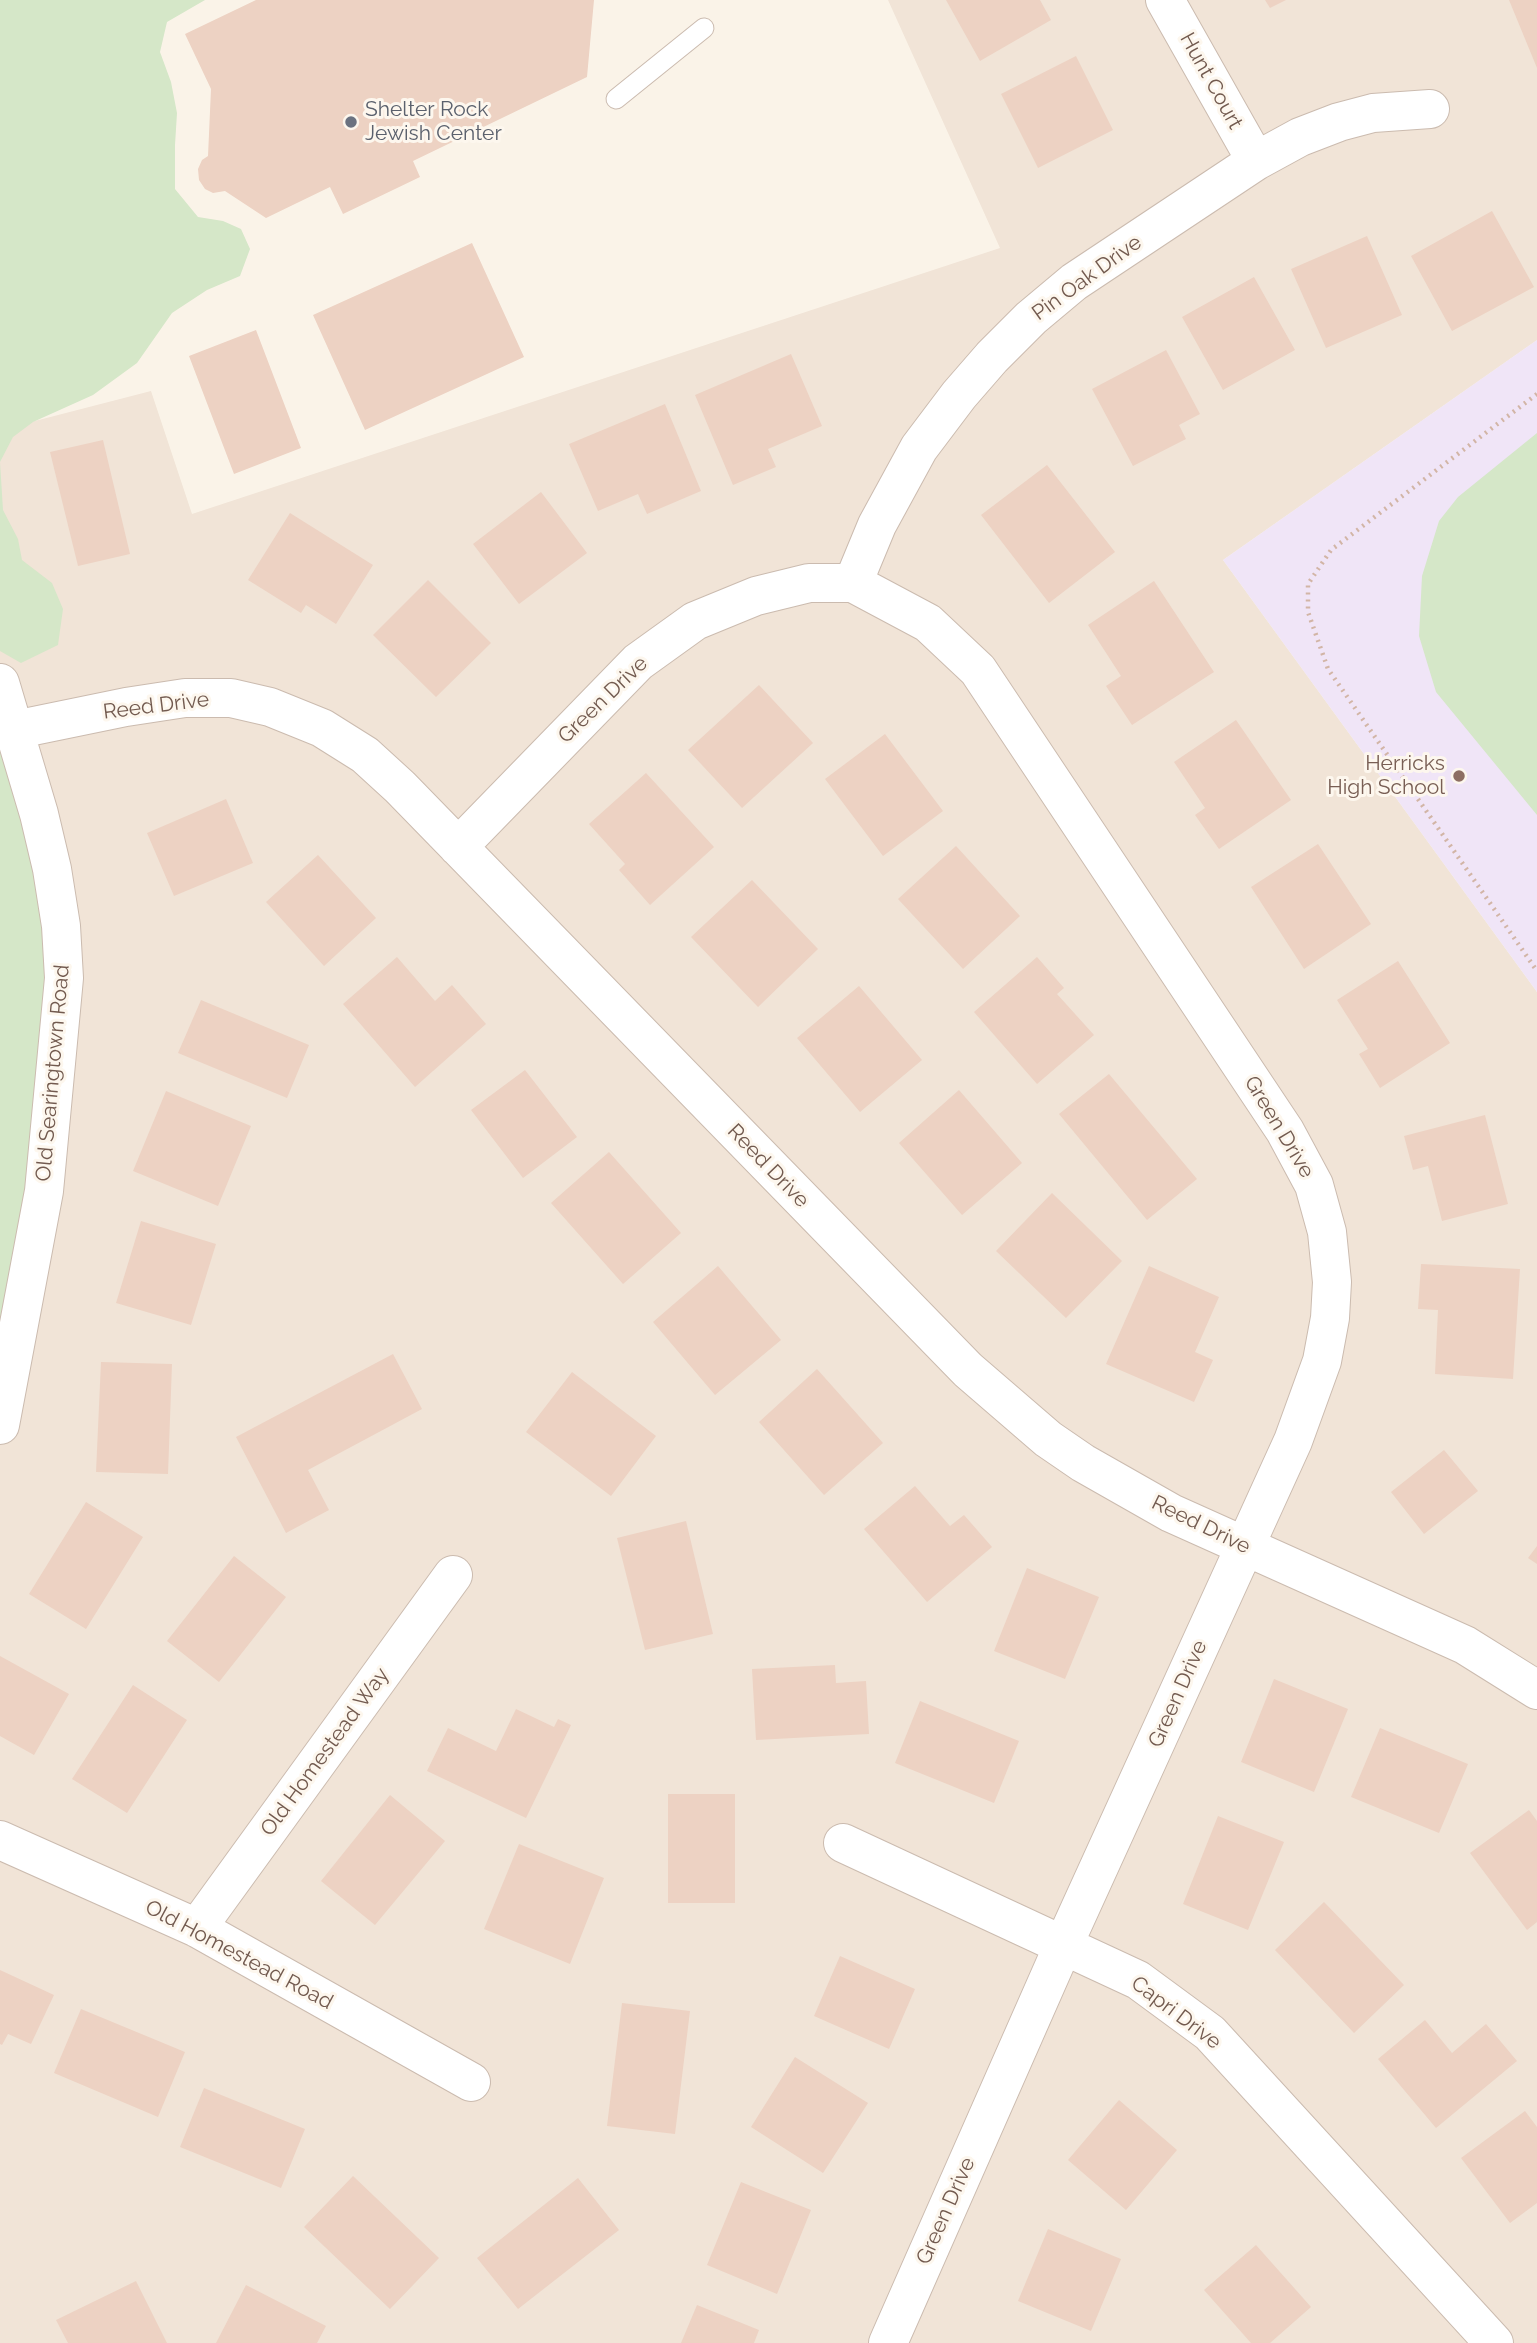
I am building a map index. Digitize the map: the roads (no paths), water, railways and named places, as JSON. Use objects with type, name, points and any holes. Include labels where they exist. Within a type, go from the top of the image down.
[{"type":"street","name":"Hunt Court","points":[[1165,0],[1256,161]]},
{"type":"street","name":"Pin Oak Drive","points":[[853,583],[877,525],[919,448],[992,357],[1031,318],[1074,282],[1256,161],[1300,137],[1373,113],[1430,109]]},
{"type":"street","name":"Green Drive","points":[[458,847],[638,662],[695,621],[756,596],[809,583],[853,583],[928,623],[978,670],[1285,1131],[1314,1185],[1327,1232],[1332,1282],[1330,1318],[1324,1350],[1293,1441],[1063,1947],[888,2343]]},
{"type":"street","name":"Old Searingtown Road","points":[[0,683],[52,869],[61,926],[64,978],[44,1191],[0,1424]]},
{"type":"street","name":"Reed Drive","points":[[14,730],[185,698],[231,698],[270,707],[322,728],[365,755],[968,1370],[1048,1439],[1083,1463],[1171,1513],[1465,1645],[1537,1690]]},
{"type":"street","name":"Old Homestead Way","points":[[197,1928],[453,1575]]},
{"type":"street","name":"Old Homestead Road","points":[[0,1840],[197,1928],[471,2082]]},
{"type":"street","name":"Capri Drive","points":[[843,1843],[1063,1947],[1138,1979],[1210,2032],[1494,2343]]},
{"type":"lane","points":[[616,99],[704,28]]},
{"type":"place","name":"Shelter Rock Jewish Center","points":[[351,122]]},
{"type":"place","name":"Herricks High School","points":[[1459,776]]}]
